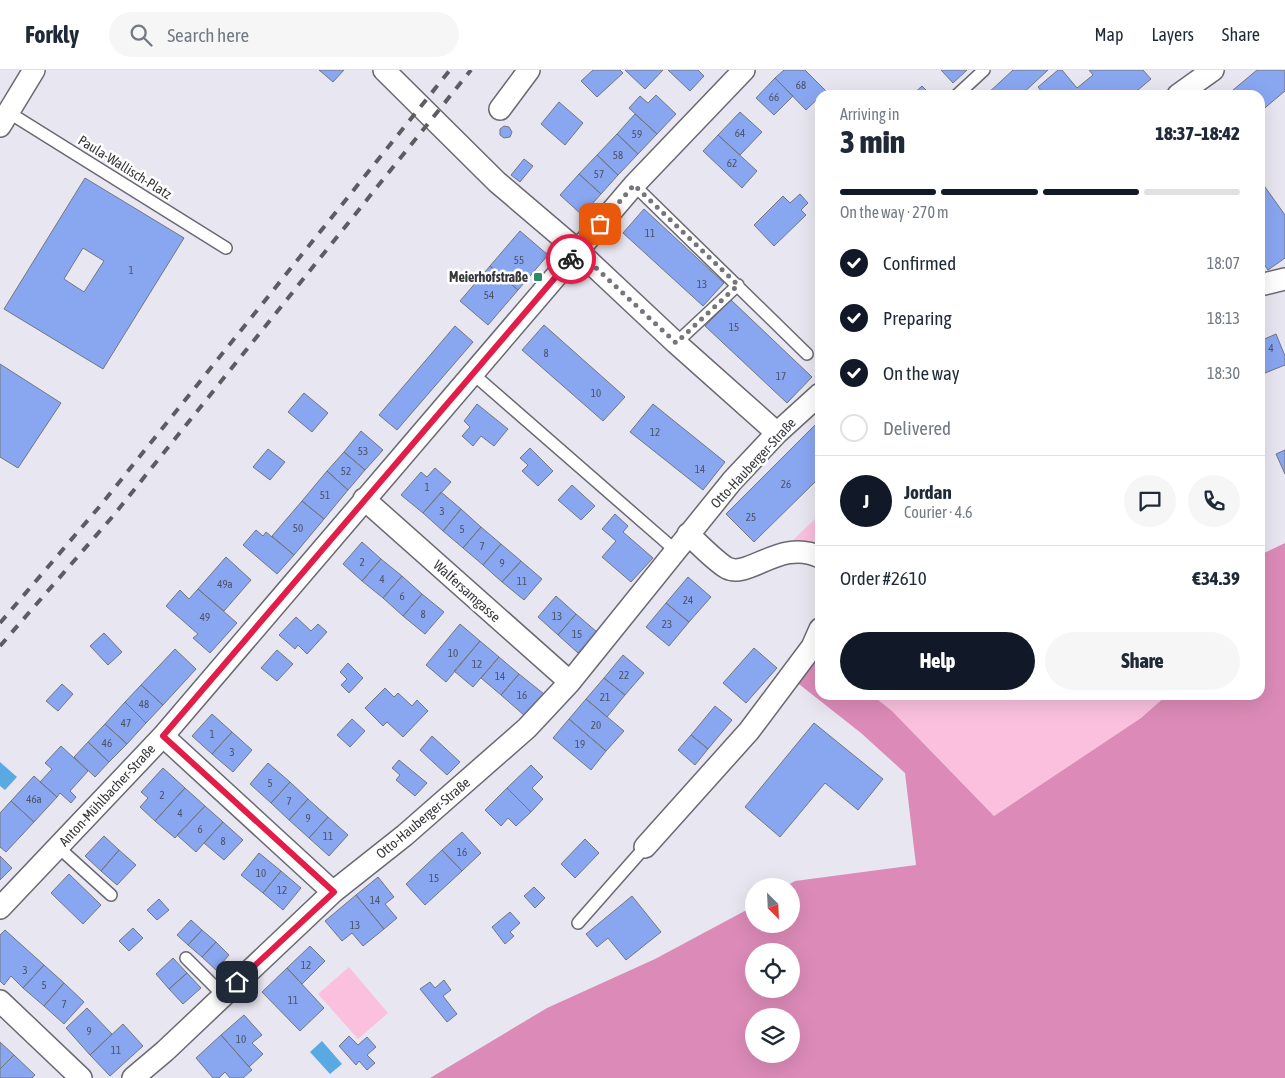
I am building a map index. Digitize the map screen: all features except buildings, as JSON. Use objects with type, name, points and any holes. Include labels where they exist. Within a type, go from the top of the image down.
[{"type":"street","points":[[4,119],[34,70]]},
{"type":"street","points":[[384,70],[497,182],[578,251],[676,343],[777,433]]},
{"type":"street","points":[[500,109],[529,70]]},
{"type":"street","name":"Anton-Mühlbacher-Straße","points":[[0,908],[163,736],[634,185],[744,70]]},
{"type":"street","points":[[1184,90],[1205,72]]},
{"type":"street","points":[[1265,284],[1285,279]]},
{"type":"street","name":"Otto-Hauberger-Straße","points":[[133,1078],[166,1051],[334,892],[405,835],[527,728],[570,682],[732,481],[777,433],[815,399]]},
{"type":"street","name":"Walfersamgasse","points":[[364,499],[570,682]]},
{"type":"street","points":[[682,542],[727,568],[738,570],[785,552],[797,551],[815,556]]},
{"type":"street","points":[[645,847],[749,731],[812,647],[815,640]]},
{"type":"street","points":[[163,736],[334,892]]},
{"type":"street","points":[[0,1001],[81,1078]]},
{"type":"lane","points":[[962,90],[984,70]]},
{"type":"lane","name":"Paula-Wallisch-Platz","points":[[4,119],[226,248]]},
{"type":"lane","points":[[634,185],[807,354]]},
{"type":"lane","points":[[676,343],[738,285]]},
{"type":"lane","points":[[472,373],[682,542]]},
{"type":"lane","points":[[58,847],[111,896]]},
{"type":"lane","points":[[578,923],[645,847]]},
{"type":"lane","points":[[186,958],[223,996]]},
{"type":"shaded area","points":[[815,519],[815,543],[792,541]]},
{"type":"shaded area","points":[[1285,543],[1285,1078],[430,1078],[547,1008],[655,959],[745,911],[745,933],[800,933],[800,880],[916,865],[905,773],[861,733],[819,700],[878,700],[892,711],[994,816],[1141,718],[1161,700],[1265,700],[1265,553]]},
{"type":"shaded area","points":[[815,659],[815,697],[795,681]]},
{"type":"shaded area","points":[[878,700],[1161,700],[1141,718],[994,816],[892,711]]},
{"type":"shaded area","points":[[349,967],[388,1013],[358,1039],[318,994]]},
{"type":"water","points":[[0,762],[17,777],[5,790],[0,786]]},
{"type":"water","points":[[322,1041],[342,1064],[330,1074],[310,1052]]},
{"type":"railway","points":[[0,623],[100,506],[450,70]]},
{"type":"railway","points":[[0,646],[113,516],[471,70]]},
{"type":"way so far","points":[[571,259],[578,251],[676,343],[738,285],[634,185],[600,224]]},
{"type":"place","name":"Meierhofstraße","points":[[538,277]]},
{"type":"route","points":[[237,982],[334,892],[163,736],[571,259]]}]
